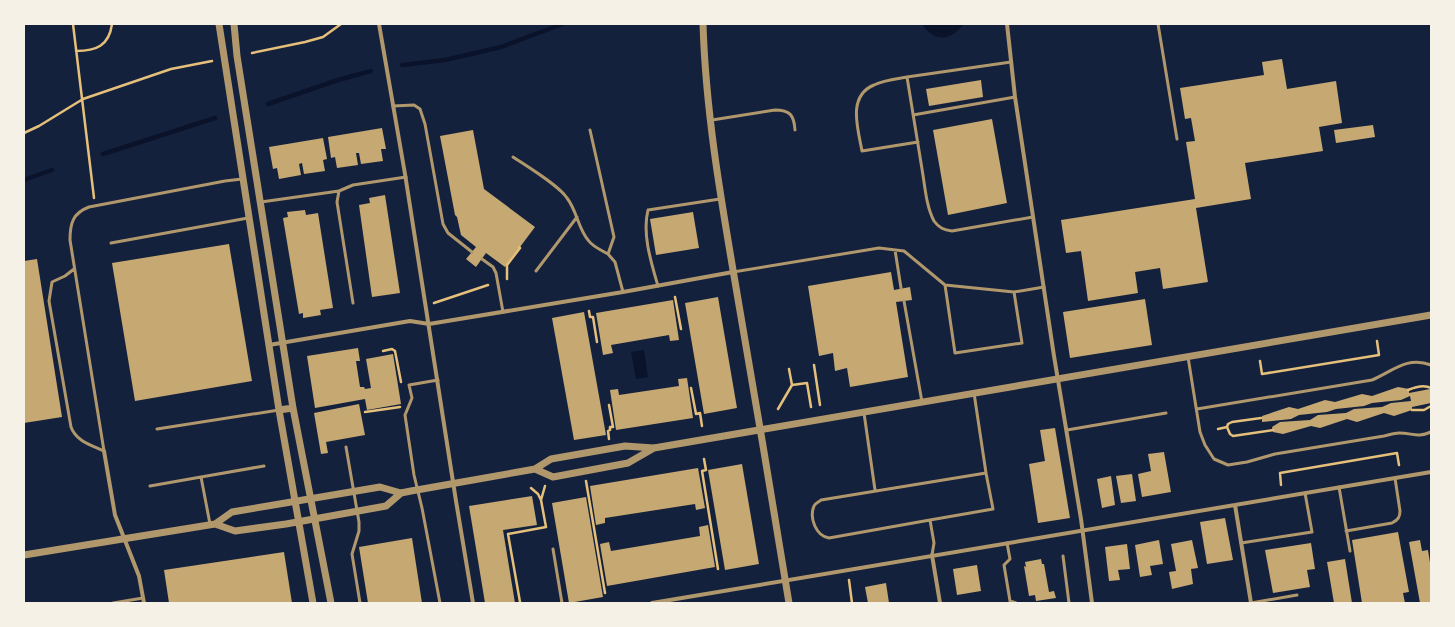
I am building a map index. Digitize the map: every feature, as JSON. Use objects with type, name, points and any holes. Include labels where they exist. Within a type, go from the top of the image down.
[{"type":"street","points":[[219,24],[248,218],[294,502],[314,603]]},
{"type":"street","points":[[234,24],[237,56],[293,408],[312,499],[331,603]]},
{"type":"street","points":[[379,24],[406,177],[453,484],[474,603]]},
{"type":"street","points":[[703,24],[704,65],[710,120],[789,603]]},
{"type":"street","points":[[1007,24],[1015,97],[1067,430],[1092,603]]},
{"type":"street","points":[[246,204],[261,202]]},
{"type":"street","points":[[248,218],[263,216]]},
{"type":"street","points":[[269,345],[410,321],[429,324],[734,272]]},
{"type":"street","points":[[24,556],[213,524],[232,512],[354,491],[380,487],[401,493],[535,469],[551,458],[625,446],[654,448],[1431,315]]},
{"type":"street","points":[[279,410],[293,408]]},
{"type":"street","points":[[535,469],[553,477],[628,463],[654,448]]},
{"type":"street","points":[[104,451],[115,515],[126,538],[140,576],[143,601]]},
{"type":"street","points":[[652,603],[1431,472]]},
{"type":"street","points":[[213,524],[235,531],[298,521],[386,506],[401,493]]},
{"type":"street","points":[[1235,505],[1251,603]]},
{"type":"street","points":[[932,555],[940,603]]},
{"type":"lane","points":[[1158,24],[1177,140]]},
{"type":"lane","points":[[918,142],[862,151],[856,114],[856,104],[865,90],[873,85],[907,77],[1011,62]]},
{"type":"lane","points":[[907,77],[929,209],[935,222],[943,230],[952,230],[1033,217]]},
{"type":"lane","points":[[914,115],[1015,97]]},
{"type":"lane","points":[[393,106],[414,105],[420,109],[425,124],[443,224],[448,233],[472,252]]},
{"type":"lane","points":[[710,120],[783,110],[789,113],[794,120],[795,130]]},
{"type":"lane","points":[[590,130],[614,237],[608,254]]},
{"type":"lane","points":[[513,157],[560,190],[567,198],[577,217],[581,229],[588,240],[597,248],[608,254],[615,262],[623,292]]},
{"type":"lane","points":[[261,202],[339,191],[353,185],[406,177]]},
{"type":"lane","points":[[104,451],[70,240],[70,229],[74,218],[80,210],[95,206],[242,179]]},
{"type":"lane","points":[[339,191],[337,202],[353,303]]},
{"type":"lane","points":[[658,286],[650,258],[646,220],[648,210],[722,199]]},
{"type":"lane","points":[[536,271],[577,217]]},
{"type":"lane","points":[[111,243],[248,218]]},
{"type":"lane","points":[[734,272],[879,248],[904,251],[944,285],[1014,292],[1044,287]]},
{"type":"lane","points":[[895,250],[901,288]]},
{"type":"lane","points":[[482,259],[493,267],[496,273],[503,312]]},
{"type":"lane","points":[[74,269],[65,276],[52,282],[49,301],[73,434],[78,439],[104,451]]},
{"type":"lane","points":[[944,285],[955,354],[1022,343],[1014,292]]},
{"type":"lane","points":[[904,301],[922,402]]},
{"type":"lane","points":[[1188,357],[1200,432],[1205,445],[1214,458],[1228,465],[1247,462],[1275,454],[1400,433],[1412,436],[1425,435],[1431,432]]},
{"type":"lane","points":[[1197,409],[1372,380],[1409,362],[1423,362],[1431,365]]},
{"type":"lane","points":[[438,380],[410,384],[412,398],[405,415],[417,490],[422,508],[440,603]]},
{"type":"lane","points":[[974,393],[992,509],[828,538],[823,537],[817,531],[813,514],[814,507],[821,500],[986,473]]},
{"type":"lane","points":[[157,429],[279,410]]},
{"type":"lane","points":[[864,412],[875,490]]},
{"type":"lane","points":[[1067,430],[1166,413]]},
{"type":"lane","points":[[346,447],[360,531],[352,554],[360,603]]},
{"type":"lane","points":[[150,486],[264,466]]},
{"type":"lane","points":[[202,477],[213,524]]},
{"type":"lane","points":[[1346,530],[1392,523],[1397,520],[1400,516],[1400,511],[1395,478]]},
{"type":"lane","points":[[1339,487],[1350,551]]},
{"type":"lane","points":[[1241,543],[1312,532],[1305,493]]},
{"type":"lane","points":[[930,520],[934,544],[932,555]]},
{"type":"lane","points":[[1007,543],[1010,559],[1004,565],[1010,601],[1016,603]]},
{"type":"lane","points":[[553,549],[562,603]]},
{"type":"lane","points":[[1062,556],[1069,603]]},
{"type":"lane","points":[[1251,603],[1297,595]]},
{"type":"lane","points":[[113,603],[143,601]]},
{"type":"path","points":[[73,24],[94,201]]},
{"type":"path","points":[[76,51],[96,49],[101,46],[110,36],[112,24]]},
{"type":"path","points":[[252,53],[323,37],[341,24]]},
{"type":"path","points":[[24,133],[39,126],[82,98],[171,69],[212,61]]},
{"type":"path","points":[[504,280],[507,279],[507,265],[520,248],[519,247]]},
{"type":"path","points":[[433,303],[488,284]]},
{"type":"path","points":[[675,297],[681,330]]},
{"type":"path","points":[[589,310],[590,317],[594,317],[598,342]]},
{"type":"path","points":[[1260,361],[1262,374],[1379,355],[1377,341]]},
{"type":"path","points":[[383,351],[392,349],[395,351],[402,388]]},
{"type":"path","points":[[814,365],[820,405]]},
{"type":"path","points":[[778,408],[792,385],[789,369]]},
{"type":"path","points":[[792,385],[807,382],[811,407]]},
{"type":"path","points":[[1408,390],[1415,387],[1428,386],[1431,388]]},
{"type":"path","points":[[691,388],[696,414],[700,413],[702,426]]},
{"type":"path","points":[[365,412],[403,405]]},
{"type":"path","points":[[609,405],[613,427],[610,427],[610,430],[608,431],[610,442]]},
{"type":"path","points":[[1412,410],[1424,410],[1431,406]]},
{"type":"path","points":[[1218,429],[1227,427],[1228,424],[1232,422],[1261,418]]},
{"type":"path","points":[[1227,427],[1228,432],[1233,436],[1273,430]]},
{"type":"path","points":[[1281,485],[1280,473],[1398,453],[1399,465]]},
{"type":"path","points":[[704,459],[706,470],[702,471],[718,569]]},
{"type":"path","points":[[586,479],[605,593]]},
{"type":"path","points":[[541,500],[545,486]]},
{"type":"path","points":[[520,602],[508,534],[546,527],[541,500],[538,494],[530,488]]},
{"type":"path","points":[[849,580],[852,603]]},
{"type":"water","points":[[922,24],[964,24],[954,34],[943,38],[932,34]]},
{"type":"water","points":[[644,350],[648,377],[636,379],[631,352]]},
{"type":"building","points":[[1282,59],[1287,89],[1336,81],[1342,123],[1319,127],[1323,151],[1245,163],[1251,199],[1196,208],[1208,282],[1163,289],[1160,268],[1135,272],[1138,293],[1088,301],[1081,251],[1066,253],[1061,220],[1195,199],[1186,142],[1195,141],[1191,118],[1185,119],[1180,88],[1264,75],[1262,62]]},
{"type":"building","points":[[981,80],[983,97],[929,106],[926,89]]},
{"type":"building","points":[[992,119],[1007,203],[948,215],[933,130]]},
{"type":"building","points":[[1373,125],[1375,137],[1336,143],[1334,130]]},
{"type":"building","points":[[382,128],[386,149],[381,149],[383,161],[361,164],[359,153],[356,153],[358,165],[337,168],[335,157],[331,158],[328,137]]},
{"type":"building","points":[[473,130],[484,189],[535,227],[505,267],[486,253],[476,267],[466,259],[476,247],[461,235],[457,217],[455,215],[440,136]]},
{"type":"building","points":[[323,138],[327,159],[323,160],[325,171],[304,174],[302,163],[299,164],[301,175],[279,179],[277,168],[273,169],[269,147]]},
{"type":"building","points":[[385,195],[400,293],[372,297],[359,205],[370,203],[369,198]]},
{"type":"building","points":[[305,210],[306,215],[318,213],[333,308],[320,310],[321,315],[303,318],[303,313],[299,314],[283,218],[288,217],[287,212]]},
{"type":"building","points":[[693,212],[699,248],[656,255],[650,219]]},
{"type":"building","points":[[229,244],[252,381],[135,401],[112,263]]},
{"type":"building","points":[[37,259],[62,417],[24,423],[24,261]]},
{"type":"building","points":[[891,272],[894,290],[910,287],[912,300],[896,302],[908,377],[850,387],[847,368],[835,371],[833,353],[819,356],[808,286]]},
{"type":"building","points":[[718,297],[737,408],[704,414],[685,303]]},
{"type":"building","points":[[1145,299],[1152,345],[1070,358],[1063,312]]},
{"type":"building","points":[[673,300],[679,340],[670,341],[669,335],[611,345],[613,353],[603,355],[596,313]]},
{"type":"building","points":[[584,312],[606,435],[574,440],[552,318]]},
{"type":"building","points":[[358,348],[360,361],[356,361],[360,387],[364,387],[365,389],[371,388],[366,359],[393,354],[401,404],[367,410],[365,399],[315,408],[307,356]]},
{"type":"building","points":[[687,378],[693,418],[616,430],[610,390],[618,389],[619,395],[679,386],[678,379]]},
{"type":"building","points":[[1398,387],[1409,389],[1409,393],[1430,389],[1431,403],[1412,407],[1412,410],[1394,416],[1384,413],[1357,422],[1347,419],[1320,428],[1311,426],[1283,434],[1273,432],[1272,427],[1280,422],[1310,420],[1318,415],[1346,413],[1354,409],[1382,407],[1391,403],[1411,401],[1410,396],[1401,400],[1372,403],[1364,406],[1299,415],[1291,419],[1262,422],[1262,416],[1289,407],[1298,409],[1325,400],[1335,402],[1362,394],[1372,396]]},
{"type":"building","points":[[359,404],[365,435],[326,442],[328,453],[321,454],[314,413]]},
{"type":"building","points":[[1055,428],[1070,518],[1038,523],[1029,464],[1045,461],[1040,430]]},
{"type":"building","points":[[1164,452],[1171,492],[1142,497],[1138,474],[1151,471],[1148,454]]},
{"type":"building","points":[[742,464],[759,564],[725,570],[708,470]]},
{"type":"building","points":[[698,468],[705,508],[696,510],[695,504],[605,518],[605,523],[596,525],[590,486]]},
{"type":"building","points":[[1132,474],[1136,501],[1121,503],[1116,476]]},
{"type":"building","points":[[1111,476],[1115,505],[1102,508],[1097,479]]},
{"type":"building","points":[[532,496],[537,525],[503,530],[515,603],[485,603],[469,506]]},
{"type":"building","points":[[586,497],[603,597],[569,603],[552,503]]},
{"type":"building","points":[[1225,518],[1233,560],[1207,564],[1200,522]]},
{"type":"building","points":[[708,525],[715,567],[607,586],[600,544],[609,542],[611,551],[700,536],[699,527]]},
{"type":"building","points":[[1398,532],[1409,592],[1403,593],[1405,603],[1362,603],[1352,540]]},
{"type":"building","points":[[412,538],[422,603],[368,603],[359,547]]},
{"type":"building","points":[[1159,540],[1163,564],[1150,566],[1152,575],[1140,577],[1135,545]]},
{"type":"building","points":[[1192,540],[1198,568],[1191,569],[1193,584],[1172,589],[1169,572],[1176,571],[1171,544]]},
{"type":"building","points":[[1420,540],[1422,551],[1428,550],[1431,569],[1431,603],[1420,603],[1409,542]]},
{"type":"building","points":[[1311,543],[1315,569],[1307,570],[1310,587],[1273,593],[1265,550]]},
{"type":"building","points":[[1127,544],[1130,569],[1118,570],[1120,580],[1109,581],[1105,547]]},
{"type":"building","points":[[284,552],[292,603],[169,603],[164,570]]},
{"type":"building","points":[[1041,559],[1042,564],[1044,564],[1049,592],[1054,591],[1056,598],[1036,601],[1035,595],[1029,596],[1024,566],[1026,567],[1025,562]]},
{"type":"building","points":[[1345,559],[1352,603],[1334,603],[1327,562]]},
{"type":"building","points":[[977,565],[981,591],[957,595],[953,569]]},
{"type":"building","points":[[886,583],[889,603],[868,603],[865,587]]},
{"type":"waterway","points":[[402,65],[445,60],[501,47],[562,24]]},
{"type":"waterway","points":[[268,104],[338,80],[371,71]]},
{"type":"waterway","points":[[103,154],[215,118]]},
{"type":"waterway","points":[[24,180],[52,170]]}]
